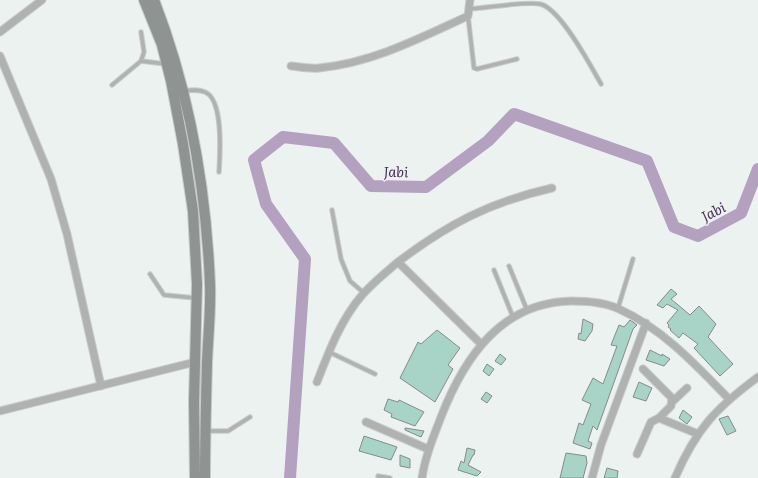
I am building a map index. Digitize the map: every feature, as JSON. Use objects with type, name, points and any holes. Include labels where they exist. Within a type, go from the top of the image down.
[{"type":"main road","points":[[144,0],[170,66],[182,91],[194,140],[204,208],[210,285],[205,478]]},
{"type":"main road","points":[[154,0],[171,43],[170,66],[193,211],[196,298],[195,478]]},
{"type":"street","points":[[0,32],[42,0]]},
{"type":"street","points":[[292,66],[318,68],[349,63],[397,48],[469,12],[470,0]]},
{"type":"street","points":[[0,56],[53,186],[67,234],[101,386]]},
{"type":"street","points":[[317,382],[328,352],[347,316],[364,293],[398,262],[461,219],[493,205],[526,194],[552,188]]},
{"type":"street","points":[[398,262],[481,344]]},
{"type":"street","points":[[422,478],[428,449],[457,380],[470,358],[481,344],[513,317],[528,310],[562,302],[585,301],[618,308],[646,323],[684,353],[729,399]]},
{"type":"street","points":[[592,478],[601,445],[646,323]]},
{"type":"street","points":[[0,411],[195,362]]},
{"type":"street","points":[[643,369],[672,398],[672,402]]},
{"type":"street","points":[[675,478],[687,451],[712,415],[729,399],[758,376]]},
{"type":"street","points":[[637,454],[651,422],[659,418],[667,411],[672,402],[687,388]]},
{"type":"street","points":[[659,418],[698,434]]},
{"type":"street","points":[[366,422],[428,449]]},
{"type":"lane","points":[[517,59],[477,69],[474,68],[469,12],[534,3],[544,5],[564,25],[602,84]]},
{"type":"lane","points":[[112,85],[141,61],[144,52],[141,32]]},
{"type":"lane","points":[[141,61],[170,66]]},
{"type":"lane","points":[[182,91],[199,90],[206,92],[212,98],[219,128],[219,172]]},
{"type":"lane","points":[[332,210],[341,259],[350,281],[364,293]]},
{"type":"lane","points":[[618,308],[633,259]]},
{"type":"lane","points":[[509,266],[528,310]]},
{"type":"lane","points":[[494,270],[513,317]]},
{"type":"lane","points":[[150,274],[164,295],[196,298]]},
{"type":"lane","points":[[328,352],[375,374]]},
{"type":"lane","points":[[206,431],[228,431],[250,417]]},
{"type":"lane","points":[[378,476],[390,478]]},
{"type":"building","points":[[671,289],[677,294],[671,299],[690,315],[699,306],[716,324],[708,337],[733,364],[720,376],[694,348],[698,344],[683,333],[679,338],[668,327],[669,325],[667,323],[678,310],[667,304],[663,308],[657,305]]},
{"type":"building","points":[[583,319],[593,324],[592,331],[585,341],[578,339],[579,333],[581,334]]},
{"type":"building","points":[[630,320],[637,325],[633,329],[597,430],[593,426],[588,441],[592,443],[590,449],[573,443],[579,423],[583,425],[591,404],[582,400],[593,378],[603,384],[617,346],[611,345],[619,325],[624,327]]},
{"type":"building","points":[[437,330],[460,348],[448,365],[453,369],[435,402],[400,378],[418,342],[421,344]]},
{"type":"building","points":[[650,350],[662,356],[662,354],[670,359],[664,366],[646,360]]},
{"type":"building","points":[[500,354],[506,359],[501,365],[495,361]]},
{"type":"building","points":[[487,364],[494,369],[489,376],[483,371]]},
{"type":"building","points":[[639,382],[652,388],[646,401],[633,397]]},
{"type":"building","points":[[486,392],[492,396],[487,403],[481,399]]},
{"type":"building","points":[[388,399],[398,402],[399,400],[424,412],[415,426],[391,417],[392,414],[384,410]]},
{"type":"building","points":[[683,410],[692,417],[687,424],[679,418]]},
{"type":"building","points":[[728,416],[736,431],[727,435],[719,419]]},
{"type":"building","points":[[405,428],[424,431],[421,437],[405,430]]},
{"type":"building","points":[[364,436],[397,447],[391,460],[359,451]]},
{"type":"building","points":[[467,448],[475,450],[474,455],[468,465],[481,472],[477,476],[458,470],[461,461],[464,463]]},
{"type":"building","points":[[566,453],[586,456],[587,463],[583,478],[560,478]]},
{"type":"building","points":[[400,455],[410,459],[410,468],[400,466]]},
{"type":"building","points":[[607,468],[618,471],[617,478],[604,478]]},
{"type":"waterway","name":"Jabi","points":[[290,478],[305,259],[266,204],[254,160],[283,137],[334,143],[371,186],[426,187],[488,141],[514,114],[647,161],[674,227],[698,236],[741,213],[758,169]]}]
